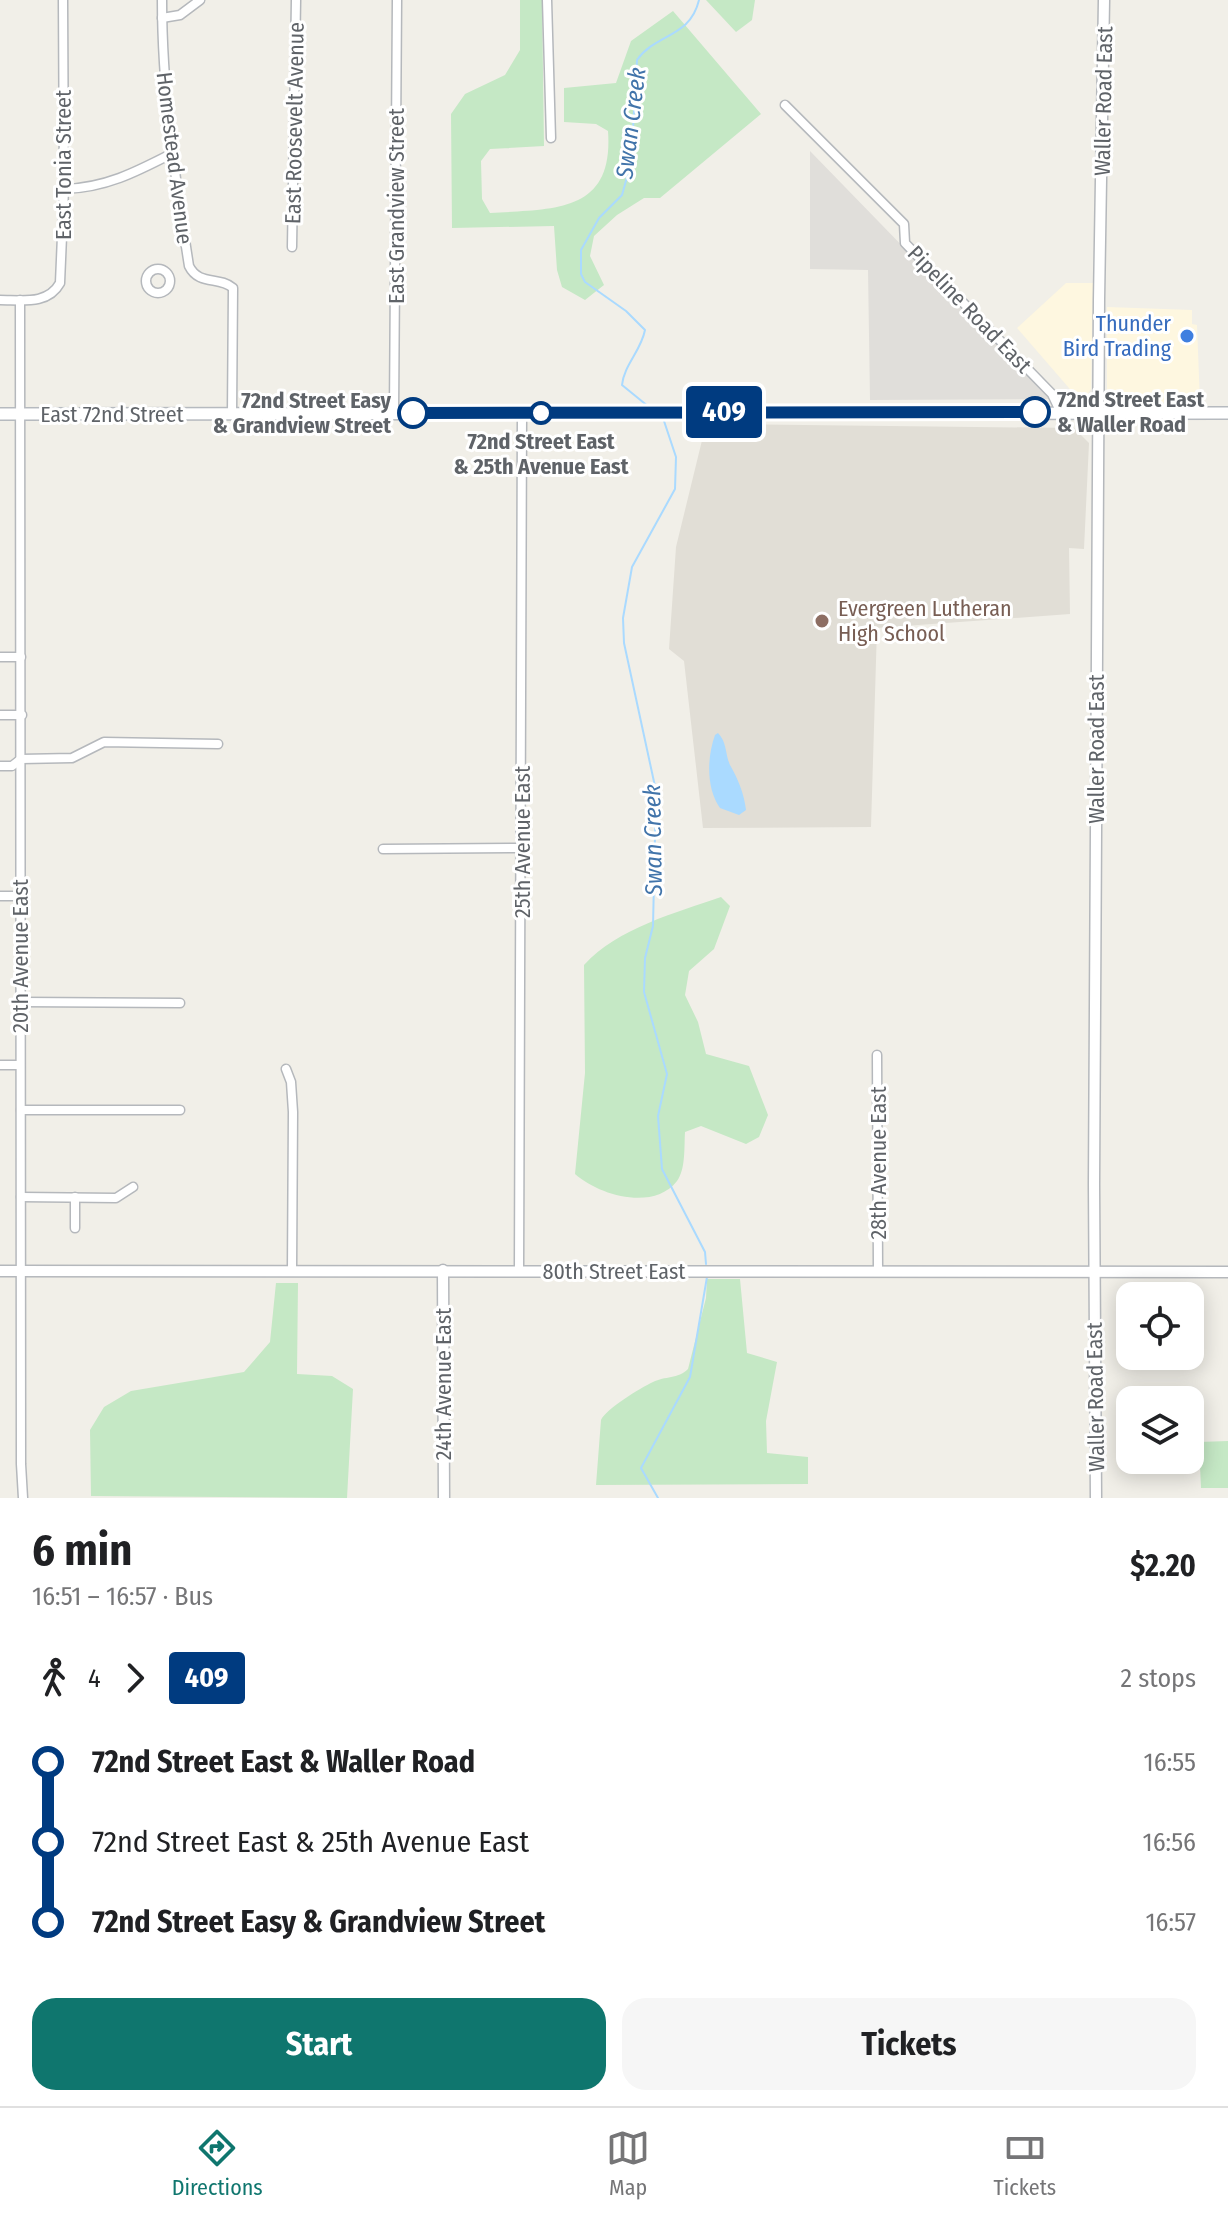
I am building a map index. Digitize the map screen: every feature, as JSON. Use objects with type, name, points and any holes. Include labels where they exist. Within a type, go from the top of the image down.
[{"type":"main road","name":"East 72nd Street","points":[[0,414],[1228,413]]},
{"type":"street","name":"East Tonia Street","points":[[0,300],[43,299],[53,293],[60,283],[64,189],[63,0]]},
{"type":"street","name":"Homestead Avenue","points":[[162,0],[164,83],[171,154],[189,266],[201,280],[231,286],[234,308],[232,414]]},
{"type":"street","points":[[162,18],[180,15],[200,0]]},
{"type":"street","name":"East Roosevelt Avenue","points":[[292,247],[296,0]]},
{"type":"street","name":"East Grandview Street","points":[[394,413],[397,0]]},
{"type":"street","points":[[547,0],[551,138]]},
{"type":"street","name":"Waller Road East","points":[[1096,1498],[1093,1270],[1104,0]]},
{"type":"street","name":"Pipeline Road East","points":[[785,105],[904,224],[905,243],[1052,394],[1060,411]]},
{"type":"street","points":[[64,189],[93,187],[115,181],[171,154]]},
{"type":"street","points":[[169,275],[189,266]]},
{"type":"street","name":"20th Avenue East","points":[[20,300],[23,1498]]},
{"type":"street","name":"25th Avenue East","points":[[519,1270],[522,413]]},
{"type":"street","points":[[0,657],[21,657]]},
{"type":"street","points":[[0,715],[22,715]]},
{"type":"street","points":[[0,766],[12,766],[21,759],[72,758],[104,742],[218,744]]},
{"type":"street","points":[[383,849],[522,848]]},
{"type":"street","points":[[0,896],[20,896]]},
{"type":"street","points":[[21,1002],[180,1003]]},
{"type":"street","name":"28th Avenue East","points":[[877,1055],[878,1271]]},
{"type":"street","points":[[0,1065],[20,1065]]},
{"type":"street","points":[[286,1069],[291,1082],[293,1112],[292,1270]]},
{"type":"street","points":[[21,1110],[180,1110]]},
{"type":"street","points":[[21,1197],[116,1198],[133,1187]]},
{"type":"street","points":[[75,1197],[75,1228]]},
{"type":"street","name":"24th Avenue East","points":[[443,1270],[444,1498]]},
{"type":"street","name":"80th Street East","points":[[0,1271],[1228,1272]]},
{"type":"shaded area","points":[[810,151],[1051,399],[870,400],[868,270],[810,269]]},
{"type":"shaded area","points":[[1066,283],[1093,283],[1091,389],[1087,395],[1075,395],[1017,328]]},
{"type":"shaded area","points":[[1107,307],[1192,310],[1192,324],[1197,325],[1200,403],[1111,402],[1107,396]]},
{"type":"shaded area","name":"Evergreen Lutheran High School","points":[[706,424],[1074,428],[1089,443],[1084,549],[1069,548],[1070,614],[877,628],[871,827],[703,828],[684,661],[669,649],[676,547]]},
{"type":"green space","points":[[520,0],[542,0],[544,146],[490,149],[481,161],[482,199],[490,213],[557,207],[575,202],[590,192],[601,178],[607,158],[608,131],[596,124],[564,122],[564,88],[616,83],[631,41],[673,11],[761,114],[660,198],[644,198],[617,215],[594,236],[590,256],[604,285],[585,300],[562,287],[557,270],[554,226],[452,228],[451,114],[465,94],[505,75],[520,50]]},
{"type":"green space","points":[[706,0],[755,0],[752,20],[736,32]]},
{"type":"green space","points":[[721,897],[730,906],[714,949],[689,971],[685,995],[698,1022],[706,1054],[749,1066],[768,1115],[759,1137],[746,1144],[701,1126],[685,1132],[682,1170],[677,1181],[667,1190],[641,1198],[598,1189],[575,1174],[585,1073],[584,965],[630,931]]},
{"type":"green space","points":[[707,1279],[740,1279],[747,1353],[777,1362],[766,1421],[767,1453],[808,1457],[808,1484],[596,1485],[601,1420],[616,1405],[640,1389],[688,1369],[706,1298]]},
{"type":"green space","points":[[276,1283],[298,1283],[297,1374],[332,1376],[353,1389],[347,1498],[91,1496],[90,1430],[104,1407],[131,1391],[244,1372],[270,1342]]},
{"type":"green space","points":[[1228,1441],[1228,1488],[1201,1488],[1204,1442]]},
{"type":"water","points":[[718,733],[744,798],[746,810],[739,815],[720,808],[712,791],[709,762],[712,744]]},
{"type":"waterway","name":"Swan Creek","points":[[649,407],[622,385],[645,330],[626,311],[585,282],[581,274],[581,250],[599,218],[622,195],[631,163],[637,60],[653,45],[688,22],[699,0]]},
{"type":"waterway","name":"Swan Creek","points":[[663,418],[676,457],[675,489],[632,567],[623,618],[624,643],[656,791],[653,926],[645,958],[644,992],[667,1074],[658,1116],[662,1169],[705,1252],[706,1264]]},
{"type":"waterway","name":"Swan Creek","points":[[658,1498],[641,1468],[690,1377],[707,1277]]},
{"type":"bus line","name":"409","points":[[413,413],[1035,412]]},
{"type":"place","name":"Thunder Bird Trading","points":[[1187,336]]},
{"type":"place","name":"72nd Street East & Waller Road","points":[[1035,412]]},
{"type":"place","name":"72nd Street Easy & Grandview Street","points":[[413,413]]},
{"type":"place","name":"72nd Street East & 25th Avenue East","points":[[541,413]]},
{"type":"place","name":"Evergreen Lutheran High School","points":[[822,621]]}]
